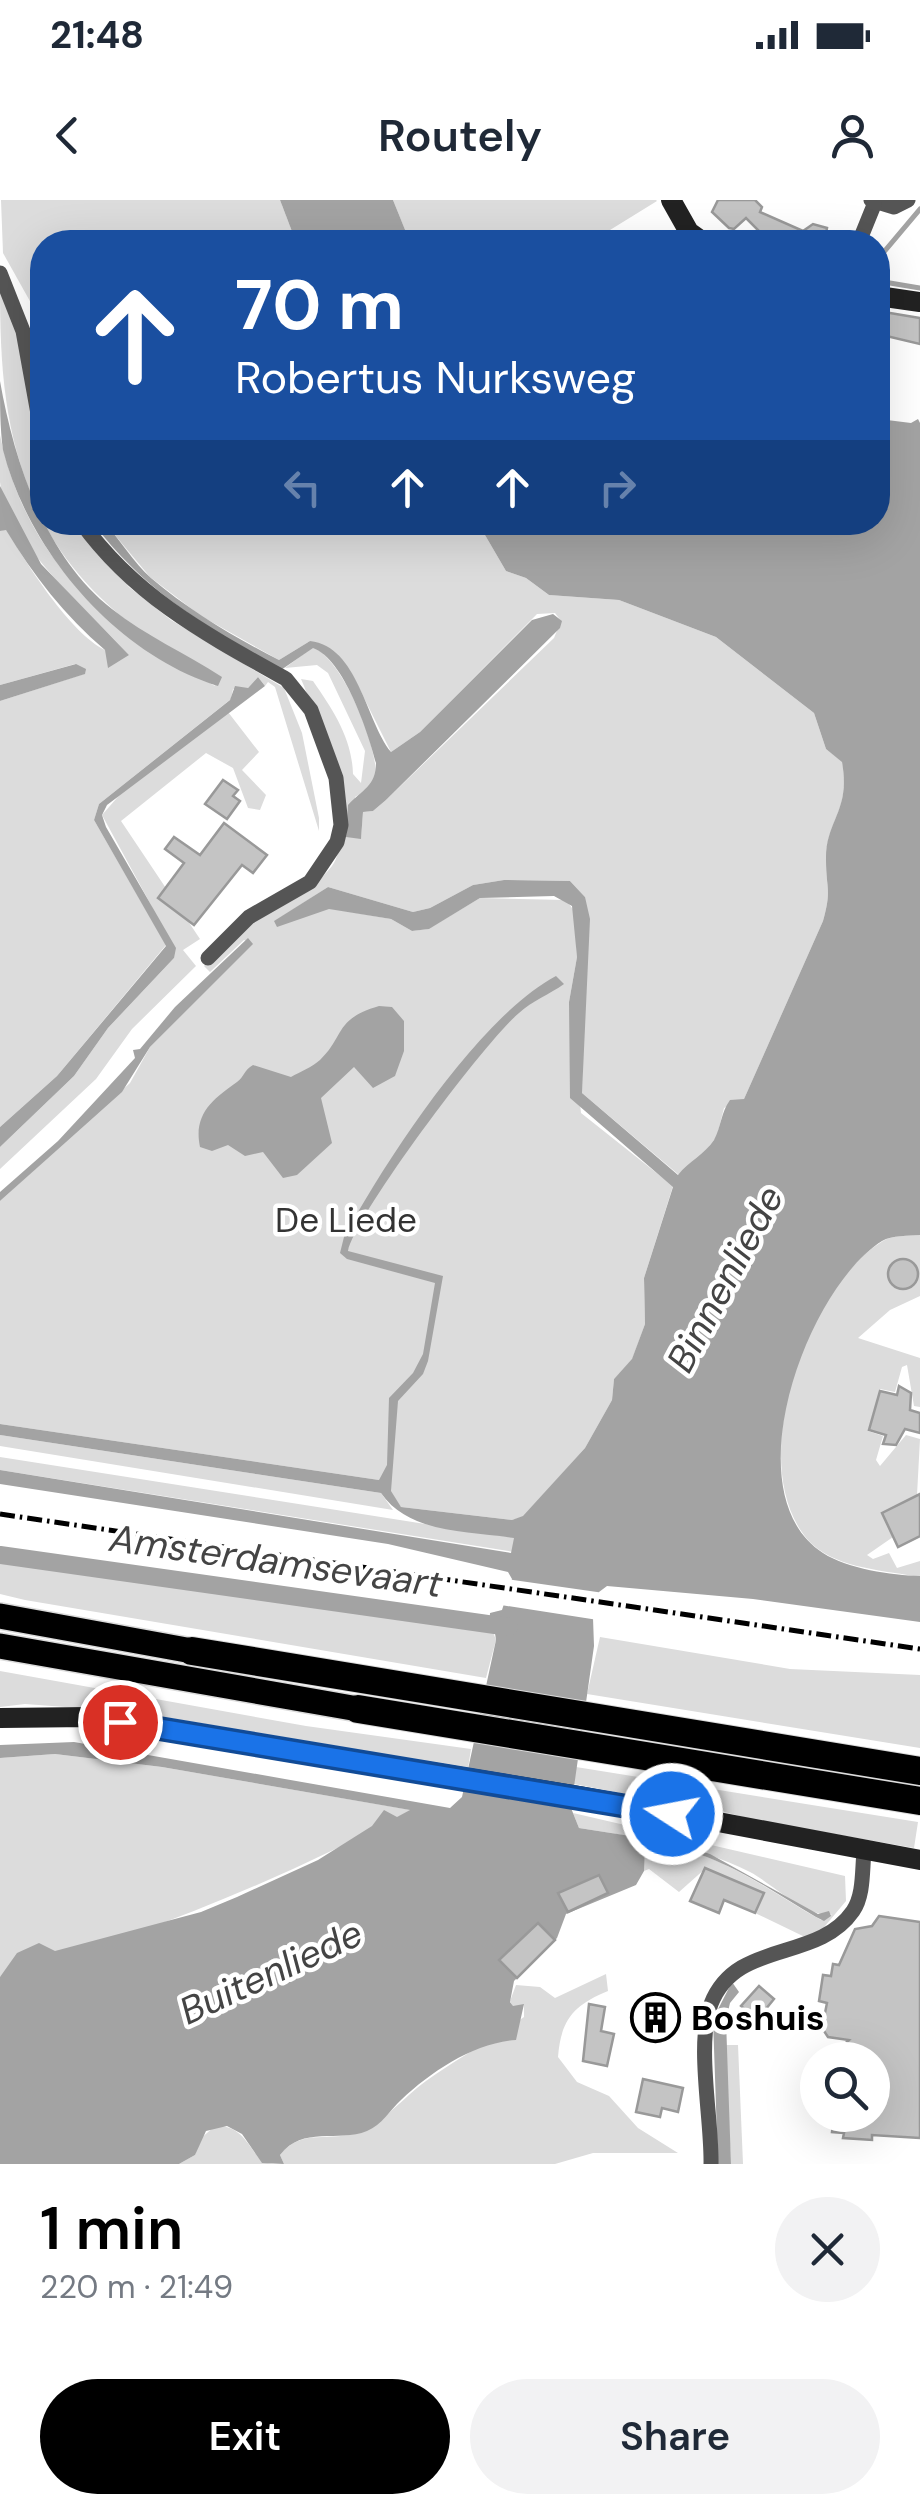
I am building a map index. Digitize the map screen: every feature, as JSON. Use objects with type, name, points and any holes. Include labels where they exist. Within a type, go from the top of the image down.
[{"type":"highway","points":[[192,1651],[536,1708],[644,1740],[912,1800]]},
{"type":"highway","points":[[358,1709],[530,1738],[644,1740],[914,1770]]},
{"type":"main road","points":[[671,200],[689,230]]},
{"type":"main road","points":[[890,298],[920,302]]},
{"type":"main road","points":[[0,1616],[192,1651]]},
{"type":"main road","points":[[0,1646],[358,1709]]},
{"type":"main road","points":[[0,1718],[89,1717],[580,1796],[920,1860]]},
{"type":"street","points":[[863,230],[872,202],[894,207],[908,200]]},
{"type":"street","points":[[0,273],[23,331],[30,370]]},
{"type":"street","points":[[91,535],[148,598],[301,692],[340,791],[341,825],[330,858],[310,882],[249,918],[208,958]]},
{"type":"street","points":[[711,2164],[707,2028],[718,1987],[745,1962],[821,1937],[852,1913],[859,1897],[864,1852]]},
{"type":"green space","points":[[1,200],[280,200],[291,230],[30,230],[30,301],[3,253]]},
{"type":"green space","points":[[393,200],[657,201],[610,230],[405,230]]},
{"type":"green space","points":[[0,284],[30,384],[30,492],[12,432],[1,346]]},
{"type":"green space","points":[[0,435],[12,479],[30,521],[30,535],[39,535],[77,586],[106,615],[140,641],[215,686],[193,660],[144,634],[111,607],[80,576],[51,535],[86,535],[129,587],[171,620],[284,688],[302,733],[319,831],[275,687],[268,682],[265,686],[258,677],[248,688],[233,689],[231,699],[99,804],[94,820],[166,945],[57,1076],[0,1127],[0,701],[84,674],[75,664],[0,685],[0,531],[6,529],[50,596],[78,629],[105,650],[129,655],[33,552],[17,529],[0,482]]},
{"type":"green space","name":"De Liede","points":[[115,535],[485,535],[506,571],[526,578],[549,595],[619,600],[716,637],[814,713],[826,749],[842,761],[841,804],[827,846],[828,895],[823,921],[744,1099],[724,1108],[717,1136],[702,1156],[679,1175],[582,1093],[585,897],[570,881],[504,880],[473,885],[430,908],[413,912],[328,887],[275,921],[328,908],[391,919],[412,931],[428,929],[480,898],[566,900],[575,912],[577,957],[569,1002],[581,1113],[673,1186],[644,1278],[645,1324],[632,1360],[614,1379],[612,1400],[585,1448],[523,1517],[512,1520],[401,1507],[379,1480],[0,1424],[0,1201],[130,1083],[150,1047],[252,944],[244,940],[210,972],[204,966],[249,923],[324,875],[339,849],[338,801],[332,773],[301,679],[313,681],[334,714],[349,748],[353,774],[361,783],[365,751],[328,673],[317,665],[285,668],[313,647],[336,668],[356,704],[371,744],[376,776],[368,789],[355,797],[361,838],[363,812],[373,811],[386,800],[554,638],[561,621],[555,613],[537,614],[420,732],[391,752],[352,674],[310,641],[279,660],[201,616],[150,577]]},
{"type":"green space","points":[[228,712],[259,752],[242,770],[266,795],[260,810],[248,808],[233,768],[206,753],[121,821],[200,939],[183,950],[196,966],[132,1029],[96,1079],[0,1169],[0,1147],[74,1076],[108,1028],[174,958],[151,905],[102,815],[123,791]]},
{"type":"green space","points":[[920,1235],[920,1296],[890,1310],[858,1338],[920,1358],[920,1407],[914,1406],[907,1365],[902,1367],[895,1392],[880,1389],[868,1431],[883,1436],[876,1460],[880,1466],[906,1435],[920,1439],[917,1495],[882,1513],[893,1537],[867,1555],[873,1559],[889,1553],[897,1568],[920,1561],[920,1576],[914,1576],[857,1566],[818,1549],[789,1508],[781,1468],[783,1425],[792,1380],[808,1336],[830,1297],[855,1264],[883,1241]]},
{"type":"green space","points":[[0,1435],[381,1493],[393,1510],[0,1446]]},
{"type":"green space","points":[[0,1457],[514,1538],[514,1552],[0,1470]]},
{"type":"green space","points":[[0,1561],[493,1632],[496,1640],[486,1678],[0,1594]]},
{"type":"green space","points":[[600,1637],[790,1669],[920,1675],[920,1748],[587,1694]]},
{"type":"green space","points":[[0,1671],[306,1726],[471,1749],[468,1768],[133,1712],[25,1704],[0,1707]]},
{"type":"green space","points":[[55,1754],[162,1767],[411,1810],[210,1904],[107,1943],[0,1977],[0,1758]]},
{"type":"green space","points":[[576,1767],[918,1822],[914,1848],[754,1820],[681,1800],[660,1801],[574,1784]]},
{"type":"green space","points":[[573,1813],[845,1876],[846,1901],[820,1932],[807,1938],[755,1913],[764,1893],[706,1868],[679,1892],[649,1869],[644,1871],[644,1845],[668,1846],[715,1860],[821,1920],[832,1914],[811,1911],[750,1872],[709,1855],[666,1843],[579,1828]]},
{"type":"green space","points":[[606,1974],[608,1991],[571,2015],[562,2033],[558,2057],[577,2082],[609,2096],[638,2128],[678,2153],[593,2153],[555,2164],[284,2164],[280,2155],[288,2146],[307,2138],[359,2132],[386,2116],[426,2081],[524,2017],[524,2005],[513,2007],[510,2001],[516,1985],[540,1987],[555,1998]]},
{"type":"green space","points":[[725,2045],[738,2045],[743,2164],[731,2164]]},
{"type":"green space","points":[[215,2126],[237,2132],[262,2162],[273,2164],[179,2164],[195,2155],[199,2140]]},
{"type":"water","points":[[280,200],[393,200],[405,230],[291,230]]},
{"type":"water","points":[[0,381],[30,490],[30,518],[3,450]]},
{"type":"water","points":[[918,419],[920,423],[920,1235],[882,1241],[854,1265],[828,1301],[806,1345],[790,1392],[781,1441],[783,1486],[796,1525],[823,1553],[845,1563],[920,1576],[920,1622],[753,1599],[607,1586],[599,1592],[593,1618],[594,1646],[571,1808],[579,1828],[675,1843],[710,1854],[818,1914],[829,1911],[831,1916],[824,1921],[713,1860],[669,1847],[645,1845],[644,1871],[636,1885],[566,1914],[557,1938],[514,1981],[510,2002],[513,2006],[524,2004],[516,2040],[469,2053],[440,2069],[367,2131],[299,2140],[280,2155],[284,2164],[262,2163],[242,2134],[227,2126],[206,2131],[195,2155],[179,2164],[0,2164],[0,1977],[17,1953],[39,1943],[55,1951],[201,1912],[318,1860],[372,1826],[384,1810],[397,1817],[410,1810],[162,1767],[55,1754],[0,1758],[0,1745],[74,1742],[450,1808],[462,1797],[496,1640],[495,1633],[489,1631],[490,1613],[502,1610],[512,1579],[508,1572],[388,1544],[0,1484],[0,1470],[511,1553],[514,1538],[424,1523],[407,1516],[381,1493],[0,1435],[0,1424],[379,1480],[387,1465],[389,1398],[413,1373],[423,1354],[435,1283],[347,1259],[340,1253],[344,1237],[410,1130],[467,1055],[527,995],[556,976],[564,984],[519,1013],[452,1091],[373,1202],[348,1251],[443,1276],[428,1361],[423,1374],[398,1401],[391,1491],[401,1507],[512,1520],[523,1516],[585,1448],[612,1400],[614,1379],[632,1359],[645,1324],[644,1278],[673,1187],[570,1098],[569,1002],[577,957],[572,906],[554,896],[480,898],[429,929],[412,931],[391,919],[329,909],[277,927],[274,921],[328,887],[413,912],[430,908],[473,885],[504,880],[570,881],[585,897],[590,919],[582,1093],[678,1175],[714,1140],[730,1100],[744,1099],[823,921],[828,895],[827,846],[841,804],[844,779],[842,762],[826,749],[814,713],[716,637],[619,600],[549,595],[526,578],[506,571],[485,535],[890,535],[890,420],[911,423]]},
{"type":"water","points":[[0,486],[41,564],[129,655],[108,668],[105,650],[51,594],[6,530],[0,531]]},
{"type":"water","points":[[39,535],[51,535],[68,563],[112,609],[222,677],[218,686],[145,650],[82,594]]},
{"type":"water","points":[[103,535],[115,535],[166,590],[213,623],[279,660],[310,641],[326,646],[350,670],[391,752],[420,732],[532,620],[553,614],[562,621],[560,628],[386,800],[373,811],[363,812],[361,839],[346,837],[348,805],[371,782],[376,763],[353,698],[335,666],[313,648],[281,670],[179,607]]},
{"type":"water","points":[[76,664],[86,669],[85,674],[0,701],[0,685]]},
{"type":"water","points":[[258,677],[265,686],[107,805],[102,815],[106,827],[176,948],[174,958],[108,1028],[74,1076],[0,1147],[0,1127],[57,1076],[166,946],[94,820],[99,804],[230,700],[235,686],[248,688]]},
{"type":"water","points":[[248,938],[253,944],[150,1047],[122,1092],[0,1201],[0,1192],[58,1141],[135,1058],[133,1050],[140,1049],[175,1007]]},
{"type":"water","points":[[379,1006],[392,1007],[404,1021],[404,1051],[395,1076],[373,1088],[354,1067],[321,1098],[332,1143],[297,1175],[283,1178],[263,1152],[245,1156],[228,1145],[212,1151],[200,1147],[202,1116],[250,1067],[291,1077],[320,1060],[347,1022]]},
{"type":"water","points":[[732,1982],[739,1992],[730,2003],[726,2020],[731,2164],[718,2164],[713,2019]]},
{"type":"pier","points":[[507,1579],[604,1593],[598,1620],[501,1605]]},
{"type":"building","points":[[718,200],[755,200],[762,207],[760,212],[801,230],[758,230],[746,218],[734,229],[729,228],[712,212]]},
{"type":"building","points":[[813,224],[827,230],[804,230]]},
{"type":"building","points":[[890,313],[920,318],[920,344],[890,337]]},
{"type":"building","points":[[223,780],[238,790],[233,796],[240,801],[227,819],[205,804]]},
{"type":"building","points":[[224,823],[267,855],[253,873],[242,865],[194,925],[158,898],[184,863],[165,849],[174,837],[200,855]]},
{"type":"building","points":[[903,1259],[914,1263],[918,1274],[914,1285],[903,1289],[892,1285],[888,1274],[892,1263]]},
{"type":"building","points":[[899,1386],[911,1393],[910,1410],[920,1413],[920,1433],[905,1429],[896,1445],[883,1444],[886,1435],[869,1430],[880,1391],[897,1395]]},
{"type":"building","points":[[920,1494],[920,1536],[898,1547],[882,1513]]},
{"type":"building","points":[[705,1868],[764,1893],[755,1913],[724,1900],[719,1913],[690,1901]]},
{"type":"building","points":[[599,1875],[608,1893],[568,1912],[558,1893]]},
{"type":"building","points":[[879,1916],[920,1922],[920,2138],[872,2135],[872,2140],[843,2138],[844,2133],[832,2132],[890,2132],[890,2042],[847,2042],[828,2037],[822,2028],[827,2003],[819,2001],[823,1975],[831,1976],[833,1964],[839,1965],[855,1929],[872,1926]]},
{"type":"building","points":[[538,1923],[555,1940],[517,1978],[499,1960]]},
{"type":"building","points":[[759,1986],[774,1999],[757,2020],[741,2006]]},
{"type":"building","points":[[589,2004],[605,2007],[601,2031],[614,2034],[607,2066],[583,2061]]},
{"type":"building","points":[[643,2079],[683,2088],[678,2112],[662,2108],[660,2117],[636,2112]]},
{"type":"waterway","points":[[890,245],[920,209]]},
{"type":"waterway","points":[[890,283],[920,288]]},
{"type":"waterway","name":"Amsterdamsevaart","points":[[0,1555],[509,1627]]},
{"type":"railway","points":[[0,1514],[920,1649]]},
{"type":"place","name":"Boshuis","points":[[656,2018]]},
{"type":"route","points":[[120,1722],[672,1814]]},
{"type":"water label","name":"Binnenliede","points":[[725,1279]]},
{"type":"water label","name":"Buitenliede","points":[[271,1972]]}]
